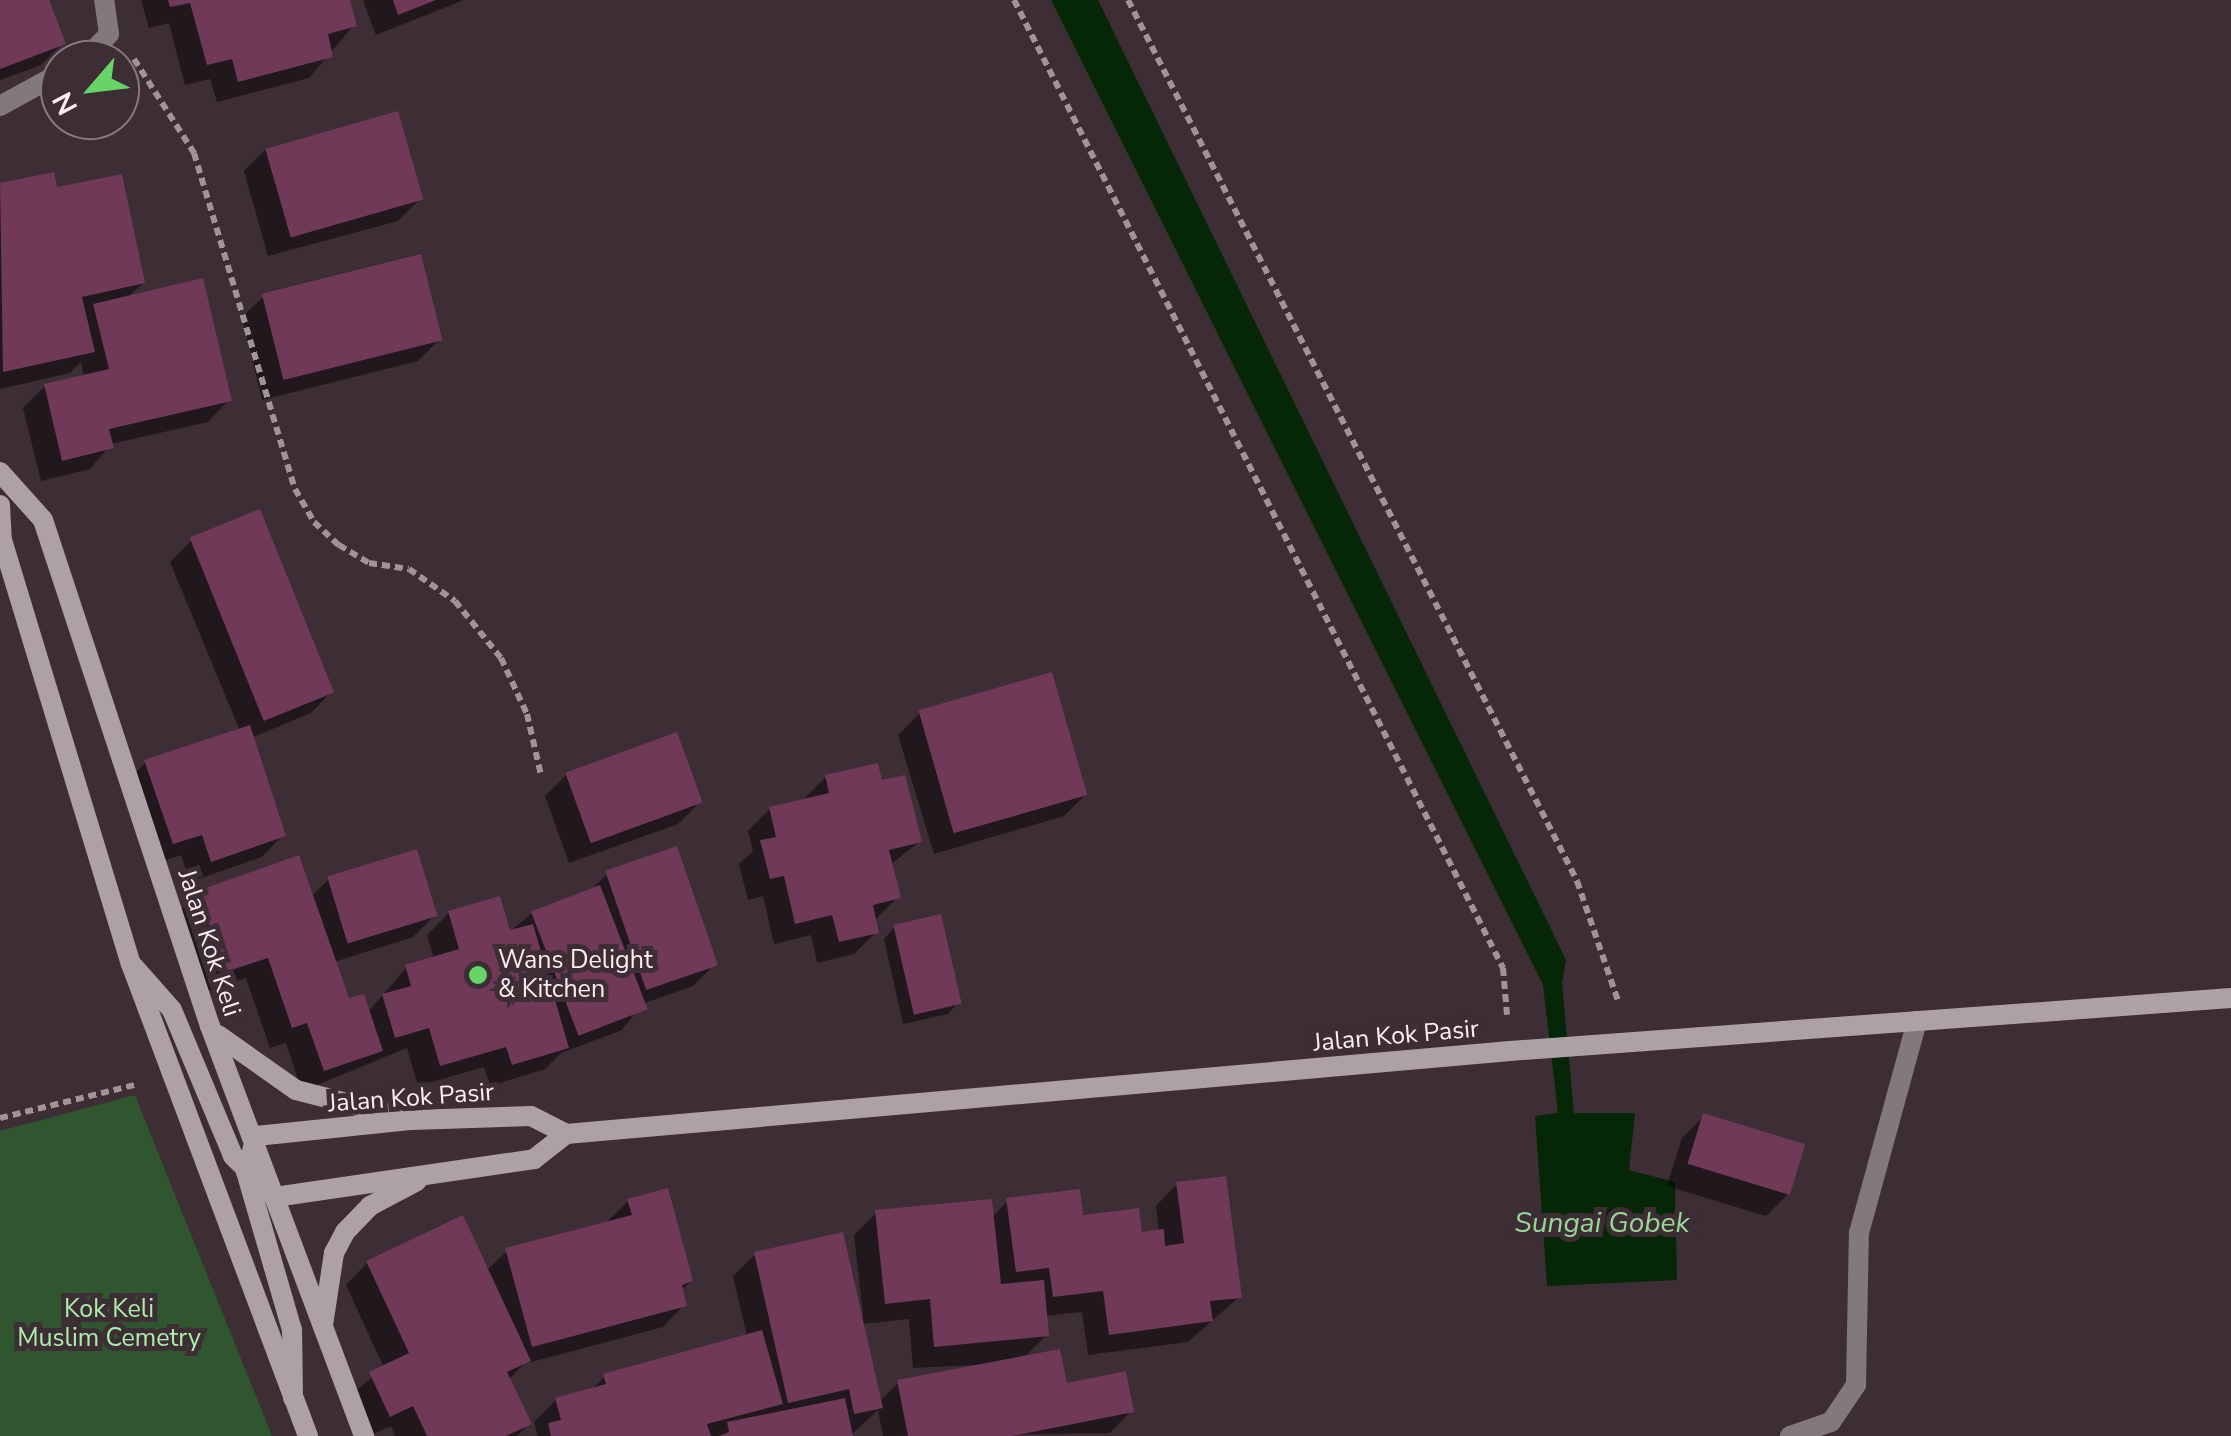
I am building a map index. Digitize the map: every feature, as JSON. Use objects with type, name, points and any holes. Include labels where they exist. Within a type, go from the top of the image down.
[{"type":"street","points":[[103,40],[109,34],[104,0]]},
{"type":"street","points":[[0,106],[40,84]]},
{"type":"street","name":"Jalan Kok Keli","points":[[0,472],[43,520],[210,1026],[256,1136],[322,1333],[364,1436]]},
{"type":"street","points":[[0,505],[2,540],[131,964],[308,1436]]},
{"type":"street","points":[[131,964],[172,1010],[246,1172],[292,1330],[293,1398]]},
{"type":"street","name":"Jalan Kok Pasir","points":[[256,1136],[412,1120],[530,1116],[566,1134],[1510,1051],[2231,998]]},
{"type":"street","points":[[1790,1436],[1831,1422],[1856,1386],[1859,1234],[1917,1021]]},
{"type":"street","points":[[210,1026],[244,1058],[296,1090],[412,1120]]},
{"type":"street","name":"Jalan Kok Pasir","points":[[275,1197],[534,1159],[566,1134]]},
{"type":"street","points":[[246,1172],[256,1136]]},
{"type":"street","points":[[322,1333],[334,1254],[345,1232],[389,1194],[447,1169]]},
{"type":"street","points":[[246,1172],[275,1197]]},
{"type":"path","points":[[1014,0],[1503,968],[1510,1051]]},
{"type":"path","points":[[1128,0],[1578,882],[1631,1044]]},
{"type":"path","points":[[109,34],[126,45],[194,153],[294,489],[314,522],[339,545],[369,562],[409,569],[455,601],[501,658],[527,714],[541,775]]},
{"type":"path","points":[[0,1118],[173,1075]]},
{"type":"green space","name":"Kok Keli Muslim Cemetry","points":[[135,1095],[272,1436],[0,1436],[0,1131]]},
{"type":"water","name":"Sungai Gobek","points":[[1051,0],[1098,0],[1566,960],[1562,983],[1574,1113],[1635,1113],[1629,1170],[1675,1182],[1677,1280],[1547,1286],[1535,1116],[1558,1113],[1543,985]]},
{"type":"building","points":[[0,0],[49,0],[64,40],[40,40],[40,54],[0,69]]},
{"type":"building","points":[[168,0],[350,0],[357,26],[328,34],[333,57],[238,82],[232,59],[207,65],[190,3],[170,7]]},
{"type":"building","points":[[393,0],[436,0],[398,15]]},
{"type":"building","points":[[398,111],[423,199],[291,237],[265,149]]},
{"type":"building","points":[[54,172],[57,187],[122,174],[145,283],[82,297],[95,352],[3,372],[0,183]]},
{"type":"building","points":[[421,254],[443,340],[283,380],[262,294]]},
{"type":"building","points":[[203,278],[232,401],[109,429],[114,448],[62,461],[44,384],[109,369],[93,304]]},
{"type":"building","points":[[260,509],[334,693],[264,721],[190,537]]},
{"type":"building","points":[[1052,672],[1087,795],[954,833],[918,710]]},
{"type":"building","points":[[250,725],[286,836],[211,862],[202,835],[173,844],[144,760]]},
{"type":"building","points":[[677,732],[703,802],[591,843],[565,773]]},
{"type":"building","points":[[878,763],[882,780],[905,775],[922,842],[889,850],[901,898],[873,905],[879,933],[839,942],[832,915],[795,924],[784,876],[770,879],[760,840],[776,837],[769,807],[829,793],[825,775]]},
{"type":"building","points":[[677,846],[718,965],[646,990],[605,871]]},
{"type":"building","points":[[417,849],[437,916],[348,943],[327,876]]},
{"type":"building","points":[[299,855],[349,998],[364,994],[383,1051],[324,1071],[307,1023],[292,1028],[268,958],[225,972],[197,891]]},
{"type":"building","points":[[600,885],[648,1009],[579,1036],[531,912]]},
{"type":"building","name":"Wans Delight & Kitchen","points":[[500,896],[510,930],[533,924],[569,1048],[512,1065],[506,1047],[440,1066],[429,1028],[395,1038],[382,994],[411,986],[405,965],[459,949],[448,911]]},
{"type":"building","points":[[941,914],[962,1004],[914,1015],[893,925]]},
{"type":"building","points":[[1703,1113],[1805,1144],[1790,1195],[1688,1164]]},
{"type":"building","points":[[1226,1176],[1242,1298],[1210,1301],[1213,1321],[1109,1335],[1103,1291],[1053,1297],[1049,1268],[1016,1272],[1006,1198],[1080,1189],[1083,1215],[1139,1208],[1142,1232],[1164,1229],[1165,1246],[1184,1243],[1176,1182]]},
{"type":"building","points":[[668,1188],[693,1281],[682,1285],[687,1306],[532,1347],[505,1248],[632,1215],[627,1199]]},
{"type":"building","points":[[992,1199],[1001,1284],[1044,1280],[1049,1336],[934,1347],[930,1299],[885,1304],[875,1210]]},
{"type":"building","points":[[463,1215],[531,1361],[507,1372],[532,1424],[506,1436],[427,1436],[413,1406],[390,1417],[369,1372],[409,1353],[366,1261]]},
{"type":"building","points":[[843,1232],[883,1408],[854,1414],[849,1389],[788,1403],[754,1252]]},
{"type":"building","points":[[762,1330],[783,1404],[707,1424],[711,1436],[551,1436],[548,1423],[561,1420],[555,1398],[606,1384],[603,1374]]},
{"type":"building","points":[[1060,1349],[1067,1383],[1126,1371],[1134,1412],[1012,1436],[908,1436],[897,1380]]},
{"type":"building","points":[[845,1398],[853,1436],[719,1436],[729,1432],[727,1422]]},
{"type":"place","name":"Wans Delight & Kitchen","points":[[478,975]]}]
